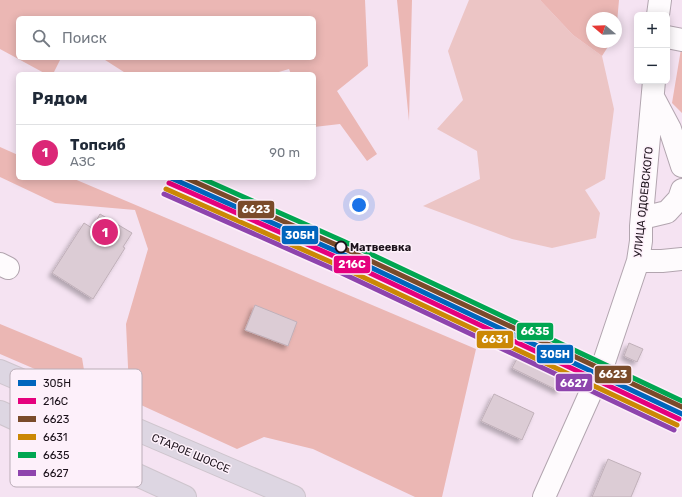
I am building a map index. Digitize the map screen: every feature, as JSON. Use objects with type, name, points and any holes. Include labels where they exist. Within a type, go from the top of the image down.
[{"type":"highway","name":"СТАРОЕ ШОССЕ","points":[[0,372],[10,376]]},
{"type":"highway","points":[[0,412],[10,417]]},
{"type":"highway","name":"СТАРОЕ ШОССЕ","points":[[142,432],[294,497]]},
{"type":"highway","points":[[142,477],[185,497]]},
{"type":"street","points":[[658,12],[660,0]]},
{"type":"street","points":[[670,38],[682,40]]},
{"type":"street","points":[[654,89],[670,129],[682,166]]},
{"type":"street","name":"УЛИЦА ОДОЕВСКОГО","points":[[544,497],[603,365],[638,261],[654,89]]},
{"type":"street","points":[[642,218],[668,212],[679,199],[682,190]]},
{"type":"street","points":[[638,261],[682,260]]},
{"type":"shaded area","points":[[0,0],[365,0],[368,66],[337,91],[377,154],[367,161],[340,124],[316,127],[316,72],[290,72],[289,69],[279,72],[124,72],[105,60],[316,60],[316,16],[16,16],[16,58],[0,49]]},
{"type":"shaded area","points":[[397,0],[412,0],[409,121]]},
{"type":"shaded area","points":[[469,0],[540,0],[573,35],[586,44],[586,48],[591,48],[602,56],[614,109],[605,179],[585,190],[600,213],[596,238],[552,248],[512,239],[423,206],[480,179],[477,151],[437,129],[463,100],[448,51]]},
{"type":"shaded area","points":[[540,0],[619,0],[618,12],[586,12],[586,44],[573,35]]},
{"type":"shaded area","points":[[682,43],[682,113],[672,103]]},
{"type":"shaded area","points":[[591,48],[607,48],[602,56]]},
{"type":"shaded area","points":[[20,60],[60,60],[54,72],[42,72]]},
{"type":"shaded area","points":[[0,147],[16,154],[16,180],[77,180],[476,349],[442,497],[415,497],[313,449],[264,437],[237,449],[142,405],[142,369],[128,369],[126,324],[148,249],[135,210],[55,203],[0,177]]},
{"type":"shaded area","points":[[0,324],[82,358],[84,369],[35,369],[0,354]]},
{"type":"building","points":[[100,214],[132,233],[123,247],[125,248],[93,299],[52,273],[84,223],[92,228]]},
{"type":"building","points":[[255,305],[297,322],[288,346],[245,330]]},
{"type":"building","points":[[629,343],[643,349],[637,362],[624,356]]},
{"type":"building","points":[[519,355],[566,377],[559,391],[512,368]]},
{"type":"building","points":[[494,394],[534,413],[522,440],[481,421]]},
{"type":"building","points":[[608,459],[641,473],[631,497],[592,497]]},
{"type":"transit line","name":"305Н","points":[[176,180],[338,252],[682,414]]},
{"type":"transit line","name":"6623","points":[[190,180],[341,247],[682,407]]},
{"type":"transit line","name":"6635","points":[[206,180],[343,241],[682,401]]},
{"type":"transit line","name":"216С","points":[[169,183],[336,257],[679,419]]},
{"type":"transit line","name":"6631","points":[[166,189],[333,263],[677,425]]},
{"type":"transit line","name":"6627","points":[[164,194],[331,268],[674,430]]},
{"type":"place","name":"Топсиб","points":[[105,232]]},
{"type":"place","name":"Матвеевка","points":[[341,247]]}]
